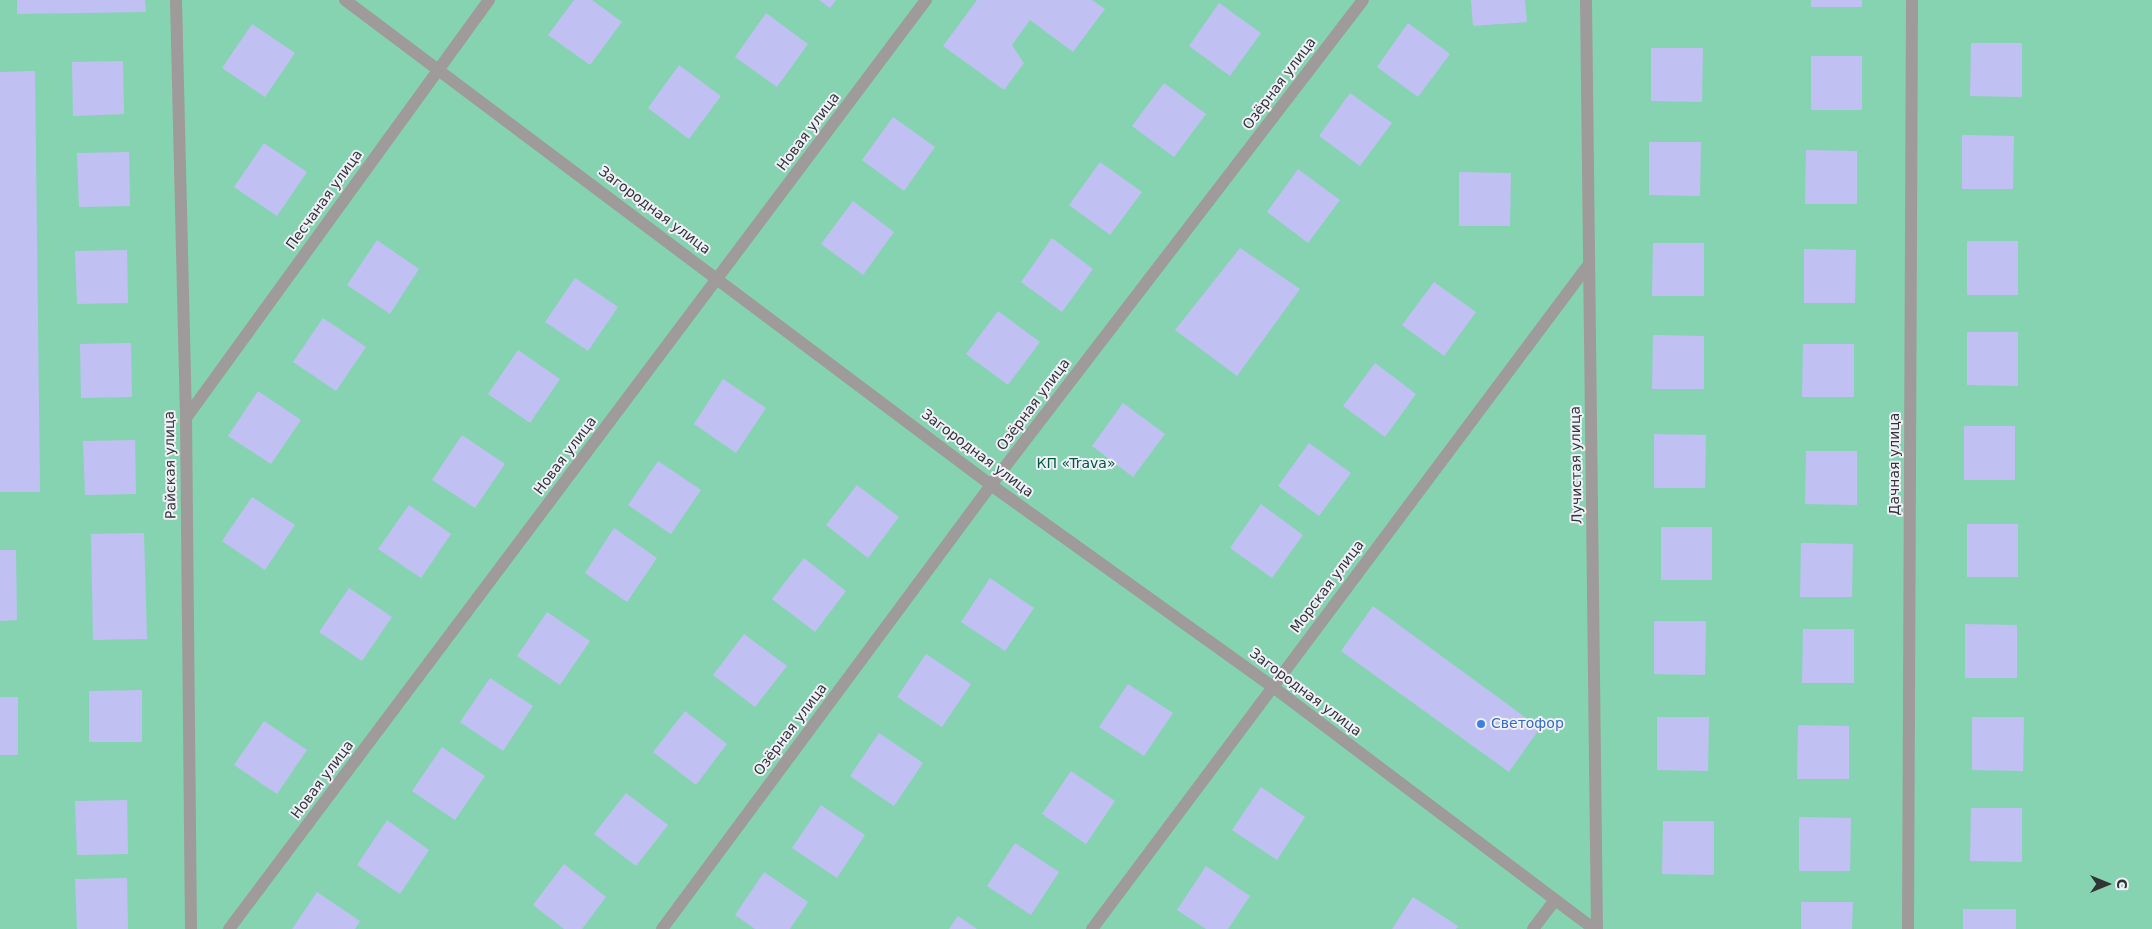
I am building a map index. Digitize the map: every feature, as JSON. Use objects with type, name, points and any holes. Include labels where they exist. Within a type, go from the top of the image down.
[{"type":"street","name":"Райская улица","points":[[176,0],[186,418],[191,929]]},
{"type":"street","name":"Загородная улица","points":[[345,0],[719,278],[991,485],[1272,687],[1596,929]]},
{"type":"street","name":"Песчаная улица","points":[[186,418],[489,0]]},
{"type":"street","name":"Новая улица","points":[[229,929],[926,0]]},
{"type":"street","name":"Озёрная улица","points":[[662,929],[991,485],[1363,0]]},
{"type":"street","name":"Лучистая улица","points":[[1586,0],[1596,929]]},
{"type":"street","name":"Дачная улица","points":[[1908,929],[1912,0]]},
{"type":"street","name":"Морская улица","points":[[1092,929],[1589,264]]},
{"type":"street","points":[[1533,929],[1555,900]]},
{"type":"green space","name":"КП «Trava»","points":[[0,0],[2152,0],[2152,929],[0,929]]},
{"type":"building","points":[[17,0],[145,0],[146,12],[17,14]]},
{"type":"building","points":[[574,0],[592,0],[622,22],[590,65],[548,35]]},
{"type":"building","points":[[819,0],[836,0],[830,8]]},
{"type":"building","points":[[977,0],[1092,0],[1105,9],[1073,52],[1030,20],[1012,45],[1024,63],[1004,90],[943,46]]},
{"type":"building","points":[[1471,0],[1525,0],[1527,22],[1473,26]]},
{"type":"building","points":[[1811,0],[1862,0],[1862,7],[1811,7]]},
{"type":"building","points":[[1219,3],[1261,33],[1230,76],[1189,46]]},
{"type":"building","points":[[766,13],[808,44],[777,87],[735,57]]},
{"type":"building","points":[[1408,23],[1450,54],[1418,97],[1377,67]]},
{"type":"building","points":[[252,24],[295,53],[265,97],[222,68]]},
{"type":"building","points":[[1971,43],[2022,43],[2022,97],[1970,96]]},
{"type":"building","points":[[1651,48],[1703,48],[1702,102],[1651,101]]},
{"type":"building","points":[[1811,56],[1862,56],[1862,110],[1811,110]]},
{"type":"building","points":[[123,61],[124,114],[73,116],[72,62]]},
{"type":"building","points":[[679,65],[721,96],[689,139],[648,108]]},
{"type":"building","points":[[35,71],[40,492],[0,492],[0,72]]},
{"type":"building","points":[[1164,83],[1206,114],[1174,157],[1132,126]]},
{"type":"building","points":[[1350,93],[1392,123],[1360,166],[1319,136]]},
{"type":"building","points":[[893,117],[935,147],[904,191],[862,160]]},
{"type":"building","points":[[1962,135],[2014,136],[2013,189],[1962,189]]},
{"type":"building","points":[[1649,142],[1701,142],[1700,196],[1649,195]]},
{"type":"building","points":[[264,143],[307,172],[277,216],[234,187]]},
{"type":"building","points":[[1806,150],[1857,151],[1857,204],[1805,204]]},
{"type":"building","points":[[129,152],[130,206],[79,207],[77,153]]},
{"type":"building","points":[[1100,162],[1142,192],[1110,235],[1069,205]]},
{"type":"building","points":[[1298,169],[1340,200],[1308,243],[1267,212]]},
{"type":"building","points":[[1459,172],[1511,173],[1510,226],[1459,226]]},
{"type":"building","points":[[853,201],[894,232],[863,275],[821,244]]},
{"type":"building","points":[[1052,238],[1093,269],[1062,312],[1021,282]]},
{"type":"building","points":[[377,240],[419,269],[390,314],[347,285]]},
{"type":"building","points":[[1967,241],[2018,241],[2018,295],[1967,295]]},
{"type":"building","points":[[1653,243],[1704,243],[1704,296],[1652,296]]},
{"type":"building","points":[[1240,248],[1300,289],[1237,376],[1175,330]]},
{"type":"building","points":[[1804,249],[1856,250],[1855,303],[1804,303]]},
{"type":"building","points":[[127,250],[128,303],[77,304],[75,251]]},
{"type":"building","points":[[575,278],[618,307],[588,351],[545,322]]},
{"type":"building","points":[[1434,282],[1476,312],[1444,356],[1402,325]]},
{"type":"building","points":[[998,311],[1040,342],[1008,385],[966,354]]},
{"type":"building","points":[[323,318],[366,347],[336,391],[293,362]]},
{"type":"building","points":[[1967,332],[2018,332],[2018,386],[1967,385]]},
{"type":"building","points":[[1653,335],[1704,336],[1704,389],[1652,389]]},
{"type":"building","points":[[131,343],[132,397],[81,398],[80,344]]},
{"type":"building","points":[[1803,344],[1854,344],[1854,397],[1802,397]]},
{"type":"building","points":[[518,350],[560,379],[530,423],[488,394]]},
{"type":"building","points":[[1375,363],[1416,394],[1385,437],[1343,406]]},
{"type":"building","points":[[723,379],[766,408],[736,453],[694,424]]},
{"type":"building","points":[[258,391],[301,420],[271,464],[228,436]]},
{"type":"building","points":[[1123,403],[1165,434],[1133,477],[1092,446]]},
{"type":"building","points":[[1964,426],[2015,426],[2015,480],[1964,480]]},
{"type":"building","points":[[1654,434],[1706,435],[1705,488],[1654,488]]},
{"type":"building","points":[[462,435],[505,464],[475,508],[432,480]]},
{"type":"building","points":[[135,440],[136,494],[85,495],[83,441]]},
{"type":"building","points":[[1309,443],[1351,473],[1319,516],[1278,486]]},
{"type":"building","points":[[1806,451],[1857,451],[1857,505],[1805,504]]},
{"type":"building","points":[[658,461],[701,490],[671,534],[628,505]]},
{"type":"building","points":[[857,485],[899,517],[868,558],[826,525]]},
{"type":"building","points":[[252,497],[295,525],[265,570],[222,541]]},
{"type":"building","points":[[1261,504],[1303,535],[1272,578],[1230,548]]},
{"type":"building","points":[[409,505],[451,534],[421,578],[378,549]]},
{"type":"building","points":[[1967,524],[2018,524],[2018,577],[1967,577]]},
{"type":"building","points":[[1661,527],[1712,527],[1712,580],[1661,580]]},
{"type":"building","points":[[614,528],[657,558],[627,602],[585,573]]},
{"type":"building","points":[[144,533],[147,639],[93,640],[91,534]]},
{"type":"building","points":[[1801,543],[1853,544],[1852,597],[1800,597]]},
{"type":"building","points":[[0,550],[16,550],[17,620],[0,621]]},
{"type":"building","points":[[804,558],[846,591],[815,632],[772,599]]},
{"type":"building","points":[[990,578],[1034,608],[1005,651],[961,622]]},
{"type":"building","points":[[349,588],[392,617],[362,661],[319,632]]},
{"type":"building","points":[[1373,606],[1540,728],[1509,772],[1341,651]]},
{"type":"building","points":[[547,612],[590,641],[560,685],[517,656]]},
{"type":"building","points":[[1654,621],[1706,621],[1705,675],[1654,674]]},
{"type":"building","points":[[1965,624],[2017,625],[2017,678],[1965,678]]},
{"type":"building","points":[[1803,629],[1854,629],[1854,683],[1802,683]]},
{"type":"building","points":[[744,634],[787,666],[755,707],[713,675]]},
{"type":"building","points":[[926,654],[971,684],[942,727],[897,697]]},
{"type":"building","points":[[490,678],[533,706],[503,751],[460,722]]},
{"type":"building","points":[[1128,684],[1173,713],[1144,756],[1099,727]]},
{"type":"building","points":[[142,690],[142,742],[89,742],[89,691]]},
{"type":"building","points":[[0,697],[18,697],[18,755],[0,755]]},
{"type":"building","points":[[685,711],[727,744],[696,785],[653,752]]},
{"type":"building","points":[[1657,717],[1709,717],[1708,771],[1657,770]]},
{"type":"building","points":[[1972,717],[2024,717],[2023,771],[1972,770]]},
{"type":"building","points":[[264,721],[307,750],[277,794],[234,765]]},
{"type":"building","points":[[1798,725],[1849,726],[1849,779],[1797,779]]},
{"type":"building","points":[[879,733],[923,763],[894,806],[850,776]]},
{"type":"building","points":[[442,747],[485,776],[455,820],[412,791]]},
{"type":"building","points":[[1071,771],[1115,801],[1086,844],[1042,814]]},
{"type":"building","points":[[1261,787],[1305,817],[1277,860],[1232,830]]},
{"type":"building","points":[[626,793],[668,825],[636,866],[594,834]]},
{"type":"building","points":[[127,800],[128,854],[77,855],[75,801]]},
{"type":"building","points":[[821,805],[865,835],[837,878],[792,848]]},
{"type":"building","points":[[1971,808],[2022,808],[2022,862],[1970,861]]},
{"type":"building","points":[[1799,817],[1851,818],[1850,871],[1799,871]]},
{"type":"building","points":[[387,820],[429,850],[400,894],[357,865]]},
{"type":"building","points":[[1663,821],[1714,821],[1714,875],[1662,874]]},
{"type":"building","points":[[1015,843],[1059,872],[1031,915],[987,886]]},
{"type":"building","points":[[564,864],[606,897],[582,929],[564,929],[533,905]]},
{"type":"building","points":[[1206,866],[1250,896],[1228,929],[1206,929],[1177,910]]},
{"type":"building","points":[[764,872],[808,902],[790,929],[755,929],[735,915]]},
{"type":"building","points":[[127,878],[128,929],[77,929],[75,879]]},
{"type":"building","points":[[317,892],[360,921],[355,929],[292,929]]},
{"type":"building","points":[[1413,897],[1458,926],[1456,929],[1392,929]]},
{"type":"building","points":[[1801,902],[1853,902],[1852,929],[1801,929]]},
{"type":"building","points":[[1963,909],[2016,909],[2016,929],[1963,929]]},
{"type":"building","points":[[958,916],[977,929],[949,929]]},
{"type":"place","name":"Светофор","points":[[1481,724]]}]
